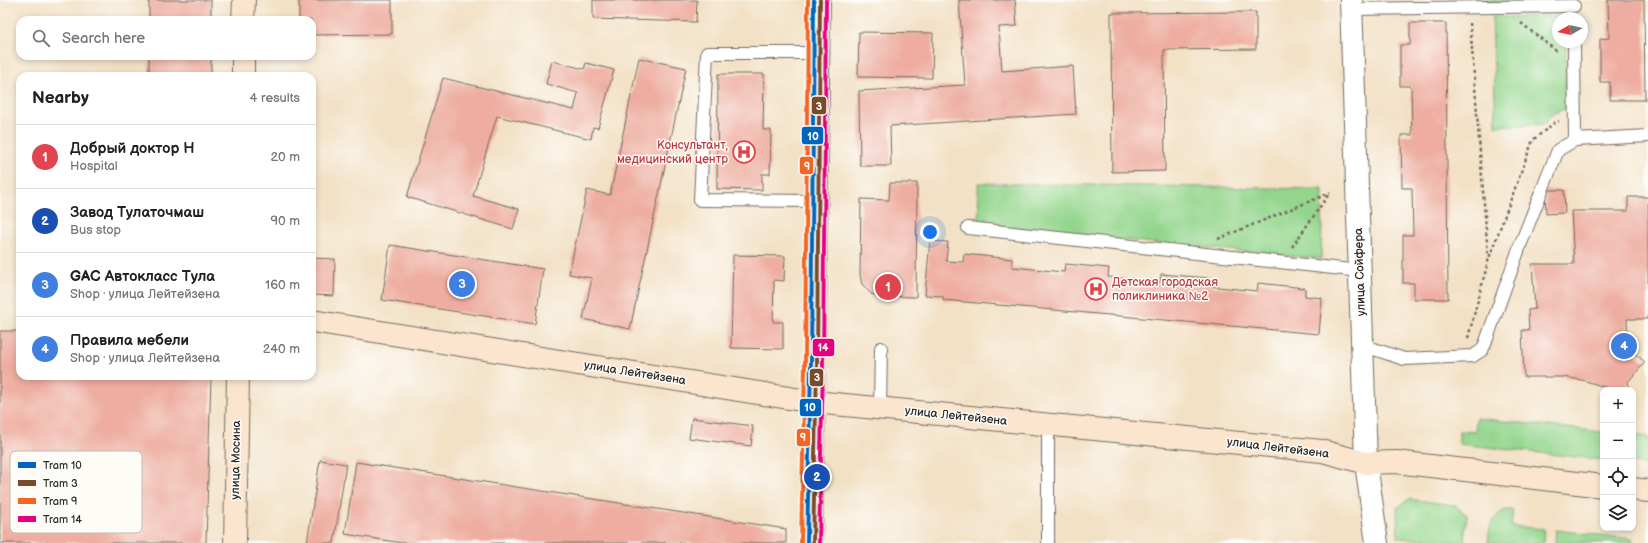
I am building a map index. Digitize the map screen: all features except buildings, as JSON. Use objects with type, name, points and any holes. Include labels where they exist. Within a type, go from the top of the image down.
[{"type":"street","points":[[243,16],[244,0]]},
{"type":"street","points":[[811,543],[819,0]]},
{"type":"street","name":"улица Сойфера","points":[[1351,5],[1366,463],[1377,543]]},
{"type":"street","points":[[243,60],[243,72]]},
{"type":"street","name":"улица Лейтейзена","points":[[316,322],[814,402],[1322,451],[1366,463],[1396,462],[1600,486]]},
{"type":"street","name":"улица Мосина","points":[[235,543],[238,380]]},
{"type":"street","points":[[1636,489],[1648,491]]},
{"type":"lane","points":[[1351,5],[1469,8],[1574,8]]},
{"type":"lane","points":[[1574,48],[1575,140]]},
{"type":"lane","points":[[817,201],[700,200],[707,52],[819,53]]},
{"type":"lane","points":[[1362,345],[1404,359],[1464,358],[1473,356],[1482,350],[1521,243],[1558,150],[1575,140],[1648,136]]},
{"type":"lane","points":[[968,228],[1360,271]]},
{"type":"lane","points":[[880,409],[881,348]]},
{"type":"lane","points":[[1048,425],[1048,543]]},
{"type":"path","points":[[1469,8],[1489,258]]},
{"type":"path","points":[[1500,8],[1574,64]]},
{"type":"path","points":[[1464,358],[1489,258],[1533,140],[1554,123],[1575,114]]},
{"type":"path","points":[[1216,240],[1330,193],[1281,262]]},
{"type":"green space","points":[[1447,0],[1564,0],[1564,1],[1447,5]]},
{"type":"green space","points":[[1552,16],[1552,48],[1566,48],[1565,109],[1553,114],[1545,124],[1496,126],[1492,17]]},
{"type":"green space","points":[[978,183],[1323,189],[1321,259],[979,226]]},
{"type":"green space","points":[[1476,418],[1600,432],[1600,460],[1459,444],[1459,431],[1475,432]]},
{"type":"green space","points":[[1636,435],[1648,437],[1648,465],[1636,463]]},
{"type":"green space","points":[[1409,499],[1454,505],[1467,515],[1464,543],[1398,538],[1397,508]]},
{"type":"green space","points":[[1505,510],[1513,510],[1511,526],[1544,529],[1543,543],[1488,543],[1489,532],[1493,520]]},
{"type":"green space","points":[[1556,530],[1633,539],[1632,543],[1555,543]]},
{"type":"tram line","name":"9","points":[[801,543],[805,366],[808,0]]},
{"type":"tram line","name":"10","points":[[807,543],[811,366],[814,0]]},
{"type":"tram line","name":"3","points":[[813,543],[817,366],[820,0]]},
{"type":"tram line","name":"14","points":[[819,543],[823,366],[826,0]]},
{"type":"place","name":"Консультант, медицинский центр","points":[[744,152]]},
{"type":"place","name":"GAC Автокласс Тула","points":[[462,284]]},
{"type":"place","name":"Добрый доктор Н","points":[[888,287]]},
{"type":"place","name":"Детская городская поликлиника №2","points":[[1096,289]]},
{"type":"place","name":"Правила мебели","points":[[1624,346]]},
{"type":"place","name":"Завод Тулаточмаш","points":[[817,477]]}]
